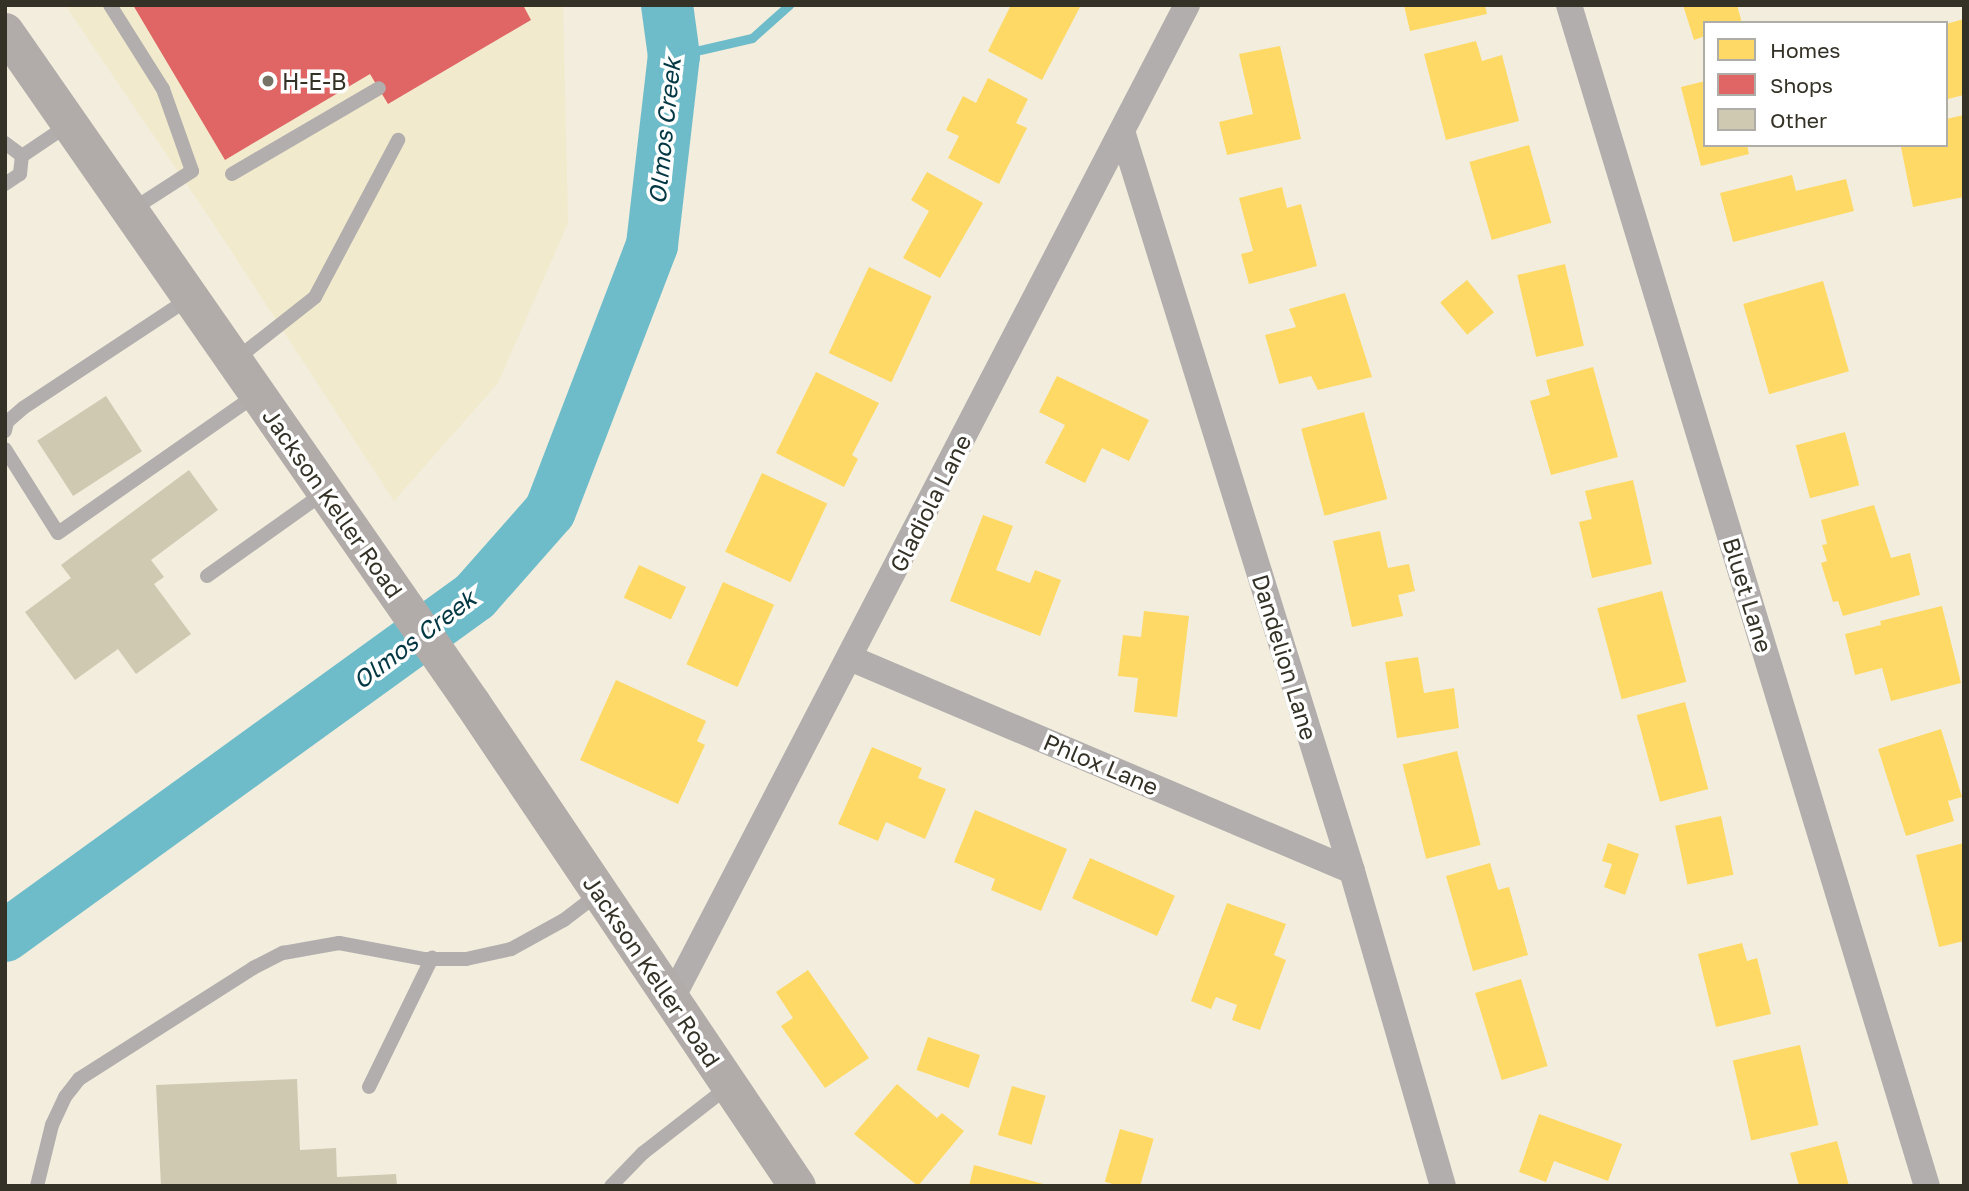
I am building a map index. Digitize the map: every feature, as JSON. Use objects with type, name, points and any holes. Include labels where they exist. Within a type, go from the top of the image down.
[{"type":"main road","name":"Jackson Keller Road","points":[[5,32],[472,703],[797,1186]]},
{"type":"street","name":"Gladiola Lane","points":[[671,1000],[1187,5]]},
{"type":"street","name":"Bluet Lane","points":[[1569,5],[1927,1186]]},
{"type":"street","name":"Dandelion Lane","points":[[1122,131],[1352,871],[1443,1186]]},
{"type":"street","name":"Phlox Lane","points":[[850,658],[1352,871]]},
{"type":"lane","points":[[110,5],[163,89],[192,172],[130,211]]},
{"type":"lane","points":[[232,174],[379,88]]},
{"type":"lane","points":[[5,184],[20,174],[22,156],[69,124]]},
{"type":"lane","points":[[234,360],[315,297],[398,140]]},
{"type":"lane","points":[[5,143],[22,156]]},
{"type":"lane","points":[[5,431],[7,422],[23,408],[190,298]]},
{"type":"lane","points":[[5,449],[58,533],[257,394]]},
{"type":"lane","points":[[207,576],[326,492]]},
{"type":"lane","points":[[37,1186],[52,1125],[65,1097],[79,1079],[253,968],[283,953],[339,943],[432,958],[467,959],[511,948],[564,920],[599,893]]},
{"type":"lane","points":[[369,1087],[432,958]]},
{"type":"lane","points":[[611,1186],[643,1153],[729,1086]]},
{"type":"shaded area","points":[[65,5],[563,5],[568,223],[498,383],[394,501],[211,220]]},
{"type":"building: Homes","points":[[1011,5],[1081,5],[1042,80],[988,51]]},
{"type":"building: Homes","points":[[1404,5],[1485,5],[1487,14],[1410,31]]},
{"type":"building: Homes","points":[[1683,5],[1737,5],[1741,21],[1703,21],[1703,37],[1694,40]]},
{"type":"building: Homes","points":[[1964,19],[1964,95],[1948,99],[1948,23]]},
{"type":"building: Homes","points":[[1476,41],[1482,61],[1502,55],[1519,121],[1446,140],[1424,54]]},
{"type":"building: Homes","points":[[1280,46],[1301,139],[1227,155],[1219,122],[1253,114],[1239,54]]},
{"type":"building: Homes","points":[[988,78],[1028,99],[1016,123],[1027,128],[999,184],[948,158],[959,136],[946,130],[963,96],[976,103]]},
{"type":"building: Homes","points":[[1703,82],[1703,147],[1747,147],[1749,154],[1701,166],[1681,87]]},
{"type":"building: Homes","points":[[1964,115],[1964,197],[1913,207],[1901,147],[1948,147],[1948,119]]},
{"type":"building: Homes","points":[[1529,145],[1551,223],[1492,240],[1469,162]]},
{"type":"building: Homes","points":[[927,172],[983,203],[940,278],[903,258],[929,211],[911,200]]},
{"type":"building: Homes","points":[[1792,175],[1796,191],[1846,179],[1854,211],[1733,242],[1720,193]]},
{"type":"building: Homes","points":[[1282,187],[1287,208],[1301,204],[1317,266],[1249,284],[1241,254],[1253,251],[1239,198]]},
{"type":"building: Homes","points":[[1565,264],[1584,346],[1536,357],[1517,275]]},
{"type":"building: Homes","points":[[869,267],[932,296],[891,382],[829,353]]},
{"type":"building: Homes","points":[[1467,280],[1494,312],[1467,335],[1440,302]]},
{"type":"building: Homes","points":[[1823,281],[1849,371],[1769,394],[1743,304]]},
{"type":"building: Homes","points":[[1345,293],[1372,377],[1318,390],[1311,376],[1279,384],[1265,335],[1296,327],[1289,309]]},
{"type":"building: Homes","points":[[1593,367],[1618,457],[1551,475],[1530,401],[1550,395],[1546,380]]},
{"type":"building: Homes","points":[[816,372],[879,403],[852,455],[858,459],[844,487],[776,453]]},
{"type":"building: Homes","points":[[1057,376],[1149,420],[1129,461],[1102,448],[1085,483],[1045,463],[1065,425],[1039,412]]},
{"type":"building: Homes","points":[[1364,412],[1387,499],[1325,516],[1301,429]]},
{"type":"building: Homes","points":[[1845,432],[1859,485],[1810,498],[1796,445]]},
{"type":"building: Homes","points":[[762,473],[827,503],[790,582],[725,552]]},
{"type":"building: Homes","points":[[1633,480],[1652,564],[1592,578],[1579,522],[1592,519],[1585,491]]},
{"type":"building: Homes","points":[[1874,505],[1891,558],[1910,553],[1920,595],[1843,616],[1838,601],[1833,602],[1821,563],[1827,561],[1822,545],[1827,544],[1821,520]]},
{"type":"building: Homes","points":[[983,515],[1013,526],[996,570],[1030,583],[1035,570],[1061,580],[1040,636],[950,601]]},
{"type":"building: Homes","points":[[1380,531],[1388,568],[1409,564],[1415,591],[1398,595],[1403,616],[1352,627],[1333,541]]},
{"type":"building: Homes","points":[[639,565],[686,587],[671,620],[624,598]]},
{"type":"building: Homes","points":[[723,582],[774,605],[738,687],[686,664]]},
{"type":"building: Homes","points":[[1662,591],[1686,682],[1622,699],[1597,608]]},
{"type":"building: Homes","points":[[1942,606],[1961,683],[1891,701],[1882,668],[1855,675],[1845,634],[1881,625],[1880,621]]},
{"type":"building: Homes","points":[[1144,611],[1189,616],[1177,717],[1134,712],[1138,678],[1118,676],[1123,635],[1141,637]]},
{"type":"building: Homes","points":[[1418,657],[1424,693],[1454,688],[1459,728],[1397,738],[1385,662]]},
{"type":"building: Homes","points":[[616,680],[706,721],[697,741],[705,745],[678,804],[580,760]]},
{"type":"building: Homes","points":[[1685,702],[1708,789],[1660,802],[1637,715]]},
{"type":"building: Homes","points":[[1941,729],[1962,797],[1948,801],[1954,821],[1906,836],[1878,749]]},
{"type":"building: Homes","points":[[872,747],[922,768],[918,778],[946,789],[925,839],[886,822],[878,841],[838,824]]},
{"type":"building: Homes","points":[[1457,751],[1480,845],[1426,859],[1403,765]]},
{"type":"building: Homes","points":[[975,810],[1067,849],[1041,911],[991,890],[995,879],[954,862]]},
{"type":"building: Homes","points":[[1721,816],[1733,875],[1688,884],[1675,826]]},
{"type":"building: Homes","points":[[1608,843],[1639,854],[1625,895],[1604,887],[1612,864],[1602,861]]},
{"type":"building: Homes","points":[[1964,843],[1964,941],[1939,947],[1916,855]]},
{"type":"building: Homes","points":[[1090,858],[1175,896],[1157,936],[1072,898]]},
{"type":"building: Homes","points":[[1490,863],[1498,890],[1509,887],[1528,955],[1473,971],[1446,876]]},
{"type":"building: Homes","points":[[1227,903],[1286,924],[1274,955],[1286,960],[1260,1030],[1232,1020],[1237,1005],[1216,997],[1211,1009],[1191,1001]]},
{"type":"building: Homes","points":[[1742,943],[1747,961],[1757,958],[1771,1014],[1716,1027],[1698,954]]},
{"type":"building: Homes","points":[[808,970],[869,1058],[825,1088],[781,1026],[793,1018],[776,992]]},
{"type":"building: Homes","points":[[1521,979],[1548,1066],[1502,1080],[1475,993]]},
{"type":"building: Homes","points":[[928,1037],[980,1055],[969,1088],[917,1070]]},
{"type":"building: Homes","points":[[1800,1045],[1818,1125],[1751,1140],[1733,1061]]},
{"type":"building: Homes","points":[[897,1084],[937,1118],[942,1113],[964,1131],[918,1186],[854,1134]]},
{"type":"building: Homes","points":[[1012,1086],[1046,1096],[1032,1145],[998,1135]]},
{"type":"building: Homes","points":[[1539,1114],[1622,1144],[1608,1181],[1554,1161],[1546,1182],[1519,1172]]},
{"type":"building: Homes","points":[[1120,1129],[1154,1139],[1140,1186],[1119,1186],[1105,1182]]},
{"type":"building: Homes","points":[[1837,1141],[1849,1186],[1799,1186],[1790,1153]]},
{"type":"building: Homes","points":[[974,1165],[1047,1185],[1047,1186],[969,1186]]},
{"type":"building: Shops","name":"H-E-B","points":[[133,5],[523,5],[531,20],[388,104],[370,74],[225,160]]},
{"type":"building: Other","points":[[106,396],[142,451],[73,496],[37,441]]},
{"type":"building: Other","points":[[189,470],[218,510],[151,560],[164,577],[154,584],[191,634],[136,674],[118,649],[75,680],[25,612],[71,578],[61,565]]},
{"type":"building: Other","points":[[297,1079],[300,1150],[336,1148],[337,1177],[396,1174],[397,1186],[161,1186],[156,1085]]},
{"type":"waterway","name":"Olmos Creek","points":[[5,936],[475,596],[550,511],[652,245],[674,56],[667,5]]},
{"type":"waterway","points":[[674,56],[752,38],[789,5]]},
{"type":"place","name":"H-E-B","points":[[268,81]]}]
